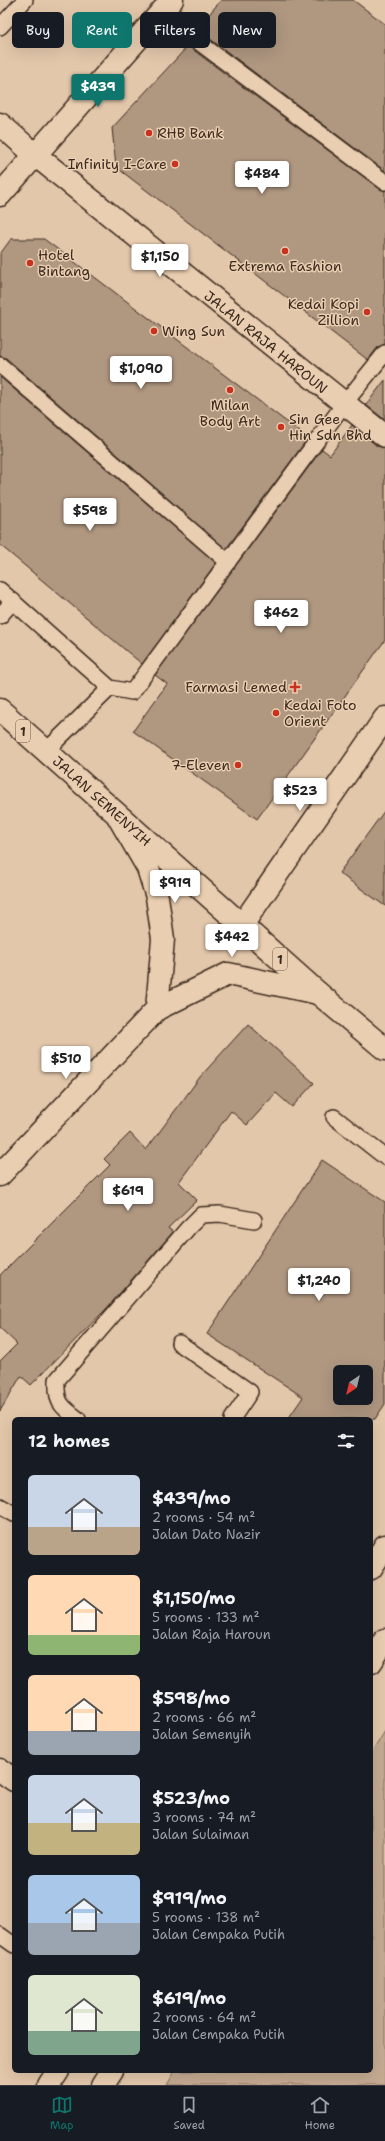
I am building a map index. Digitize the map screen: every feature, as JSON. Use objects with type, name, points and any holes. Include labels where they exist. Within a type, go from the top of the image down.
[{"type":"street","points":[[0,195],[34,154],[166,6]]},
{"type":"street","name":"JALAN RAJA HAROUN","points":[[0,124],[34,154],[385,436]]},
{"type":"street","name":"JALAN SEMENYIH","points":[[0,710],[318,993],[385,1049]]},
{"type":"street","points":[[242,925],[385,718]]},
{"type":"street","points":[[117,814],[148,868],[157,897],[164,940],[156,1009]]},
{"type":"street","points":[[0,1175],[156,1009],[228,974],[318,993]]},
{"type":"street","points":[[373,1565],[385,1546]]},
{"type":"street","points":[[373,1659],[385,1640]]},
{"type":"street","points":[[0,1770],[12,1779]]},
{"type":"street","points":[[49,2085],[57,2073]]},
{"type":"street","points":[[103,2085],[111,2073]]},
{"type":"lane","points":[[0,28],[25,0]]},
{"type":"lane","points":[[166,6],[385,182]]},
{"type":"lane","points":[[0,590],[110,688],[132,692],[344,404],[385,353]]},
{"type":"lane","points":[[0,365],[228,562]]},
{"type":"lane","points":[[0,616],[13,601]]},
{"type":"lane","points":[[46,751],[110,688]]},
{"type":"lane","points":[[334,1117],[385,1157]]},
{"type":"lane","points":[[75,1417],[66,1411],[56,1397],[57,1380],[188,1228],[201,1215],[220,1214],[254,1220]]},
{"type":"lane","points":[[179,1343],[250,1392],[233,1417]]},
{"type":"lane","points":[[0,1506],[12,1513]]},
{"type":"lane","points":[[0,1935],[12,1944]]},
{"type":"shaded area","points":[[385,1731],[385,2085],[167,2085],[174,2073],[373,2073],[373,1751]]},
{"type":"building","points":[[221,0],[353,0],[385,24],[385,171],[222,48],[276,48],[276,12],[218,12],[218,45],[210,39],[210,13]]},
{"type":"building","points":[[186,48],[191,48],[380,189],[385,191],[385,344],[378,347],[368,360],[116,167],[112,128]]},
{"type":"building","points":[[11,239],[44,239],[308,438],[226,549],[6,358],[0,356],[0,254]]},
{"type":"building","points":[[0,377],[216,563],[142,664],[0,545]]},
{"type":"building","points":[[385,380],[385,420],[366,405]]},
{"type":"building","points":[[352,425],[377,446],[385,448],[385,640],[257,819],[133,731],[167,684],[155,675],[322,449],[330,455]]},
{"type":"building","points":[[385,810],[385,906],[339,873]]},
{"type":"building","points":[[248,1024],[314,1083],[292,1107],[276,1093],[247,1125],[231,1111],[179,1182],[197,1200],[168,1228],[173,1232],[107,1308],[31,1385],[21,1376],[0,1411],[0,1361],[17,1344],[0,1328],[0,1275],[110,1165],[104,1159],[130,1133],[146,1150],[200,1077]]},
{"type":"building","points":[[322,1160],[385,1202],[385,1404],[375,1419],[373,1419],[373,1417],[289,1417],[303,1397],[207,1334]]},
{"type":"place","name":"RHB Bank","points":[[149,133]]},
{"type":"place","name":"Infinity I-Care","points":[[175,164]]},
{"type":"place","name":"Extrema Fashion","points":[[285,251]]},
{"type":"place","name":"Hotel Bintang","points":[[30,263]]},
{"type":"place","name":"Kedai Kopi Zillion","points":[[367,312]]},
{"type":"place","name":"Wing Sun","points":[[154,331]]},
{"type":"place","name":"Milan Body Art","points":[[230,390]]},
{"type":"place","name":"Sin Gee Hin Sdn Bhd","points":[[281,427]]},
{"type":"place","name":"Farmasi Lemed","points":[[295,687]]},
{"type":"place","name":"Kedai Foto Orient","points":[[276,713]]},
{"type":"place","name":"7-Eleven","points":[[238,765]]}]
